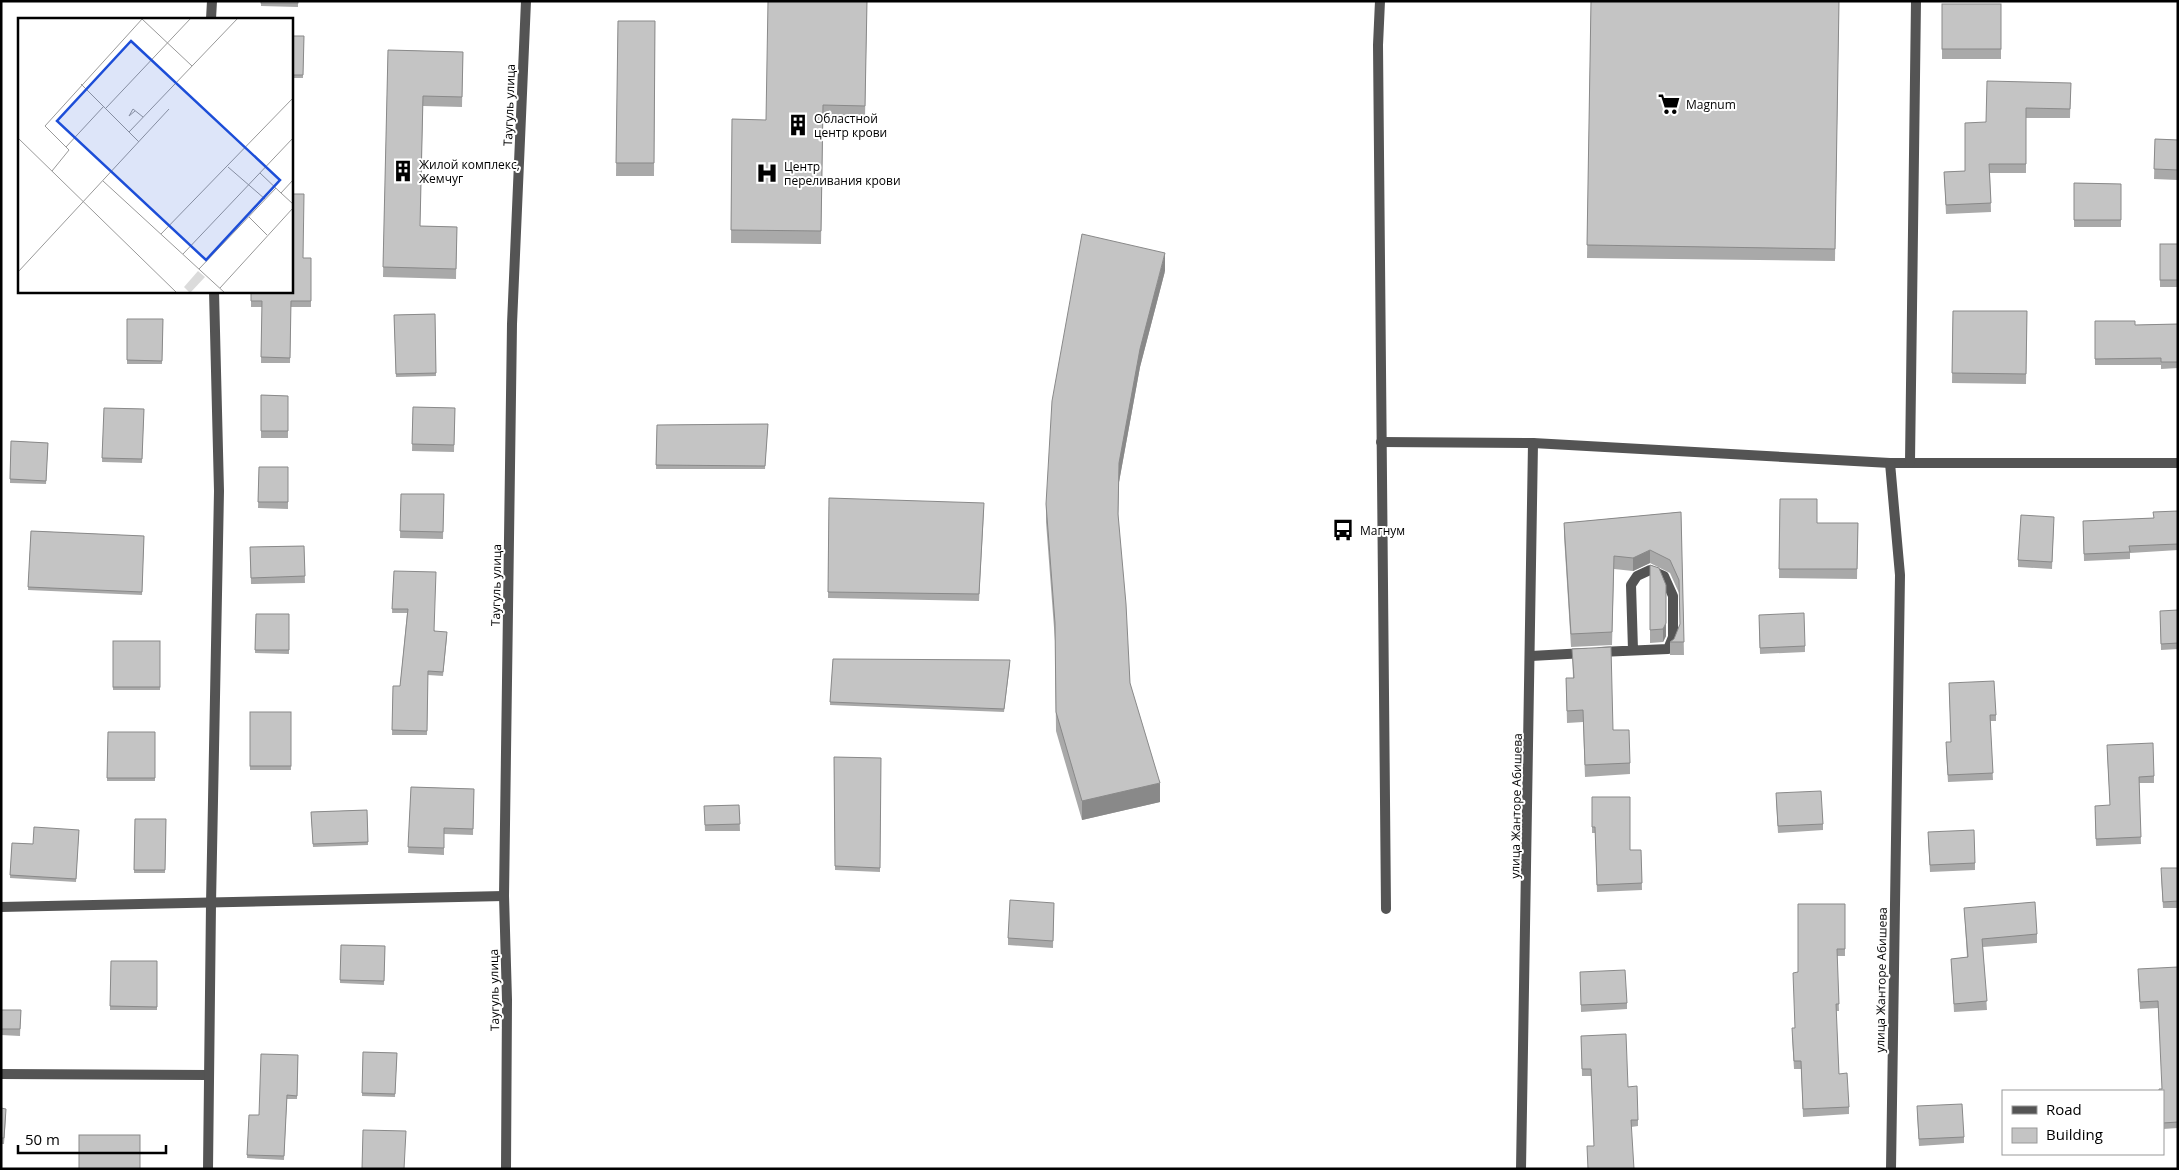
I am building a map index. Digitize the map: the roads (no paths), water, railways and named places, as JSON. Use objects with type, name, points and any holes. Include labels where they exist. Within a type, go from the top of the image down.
[{"type":"street","points":[[211,18],[212,1]]},
{"type":"street","name":"Таугуль улица","points":[[506,1169],[507,1000],[504,896],[512,324],[526,1]]},
{"type":"street","points":[[1380,1],[1378,46],[1386,909]]},
{"type":"street","points":[[1910,462],[1916,1]]},
{"type":"street","points":[[208,1169],[208,1075],[219,490],[214,292]]},
{"type":"street","points":[[1381,442],[1533,444],[1890,463],[2178,463]]},
{"type":"street","name":"улица Жанторе Абишева","points":[[1521,1169],[1531,656],[1533,444]]},
{"type":"street","name":"улица Жанторе Абишева","points":[[1890,463],[1900,574],[1891,1169]]},
{"type":"street","points":[[1531,656],[1668,649],[1673,637],[1673,596],[1664,576],[1650,570],[1637,576],[1632,585],[1633,650]]},
{"type":"street","points":[[1,907],[211,904],[504,896]]},
{"type":"street","points":[[1,1074],[208,1075]]},
{"type":"place","name":"Magnum","points":[[1669,104]]},
{"type":"place","name":"Областной центр крови","points":[[798,125]]},
{"type":"place","name":"Жилой комплекс, Жемчуг","points":[[403,171]]},
{"type":"place","name":"Центр переливания крови","points":[[767,173]]},
{"type":"place","name":"Магнум","points":[[1343,530]]}]
